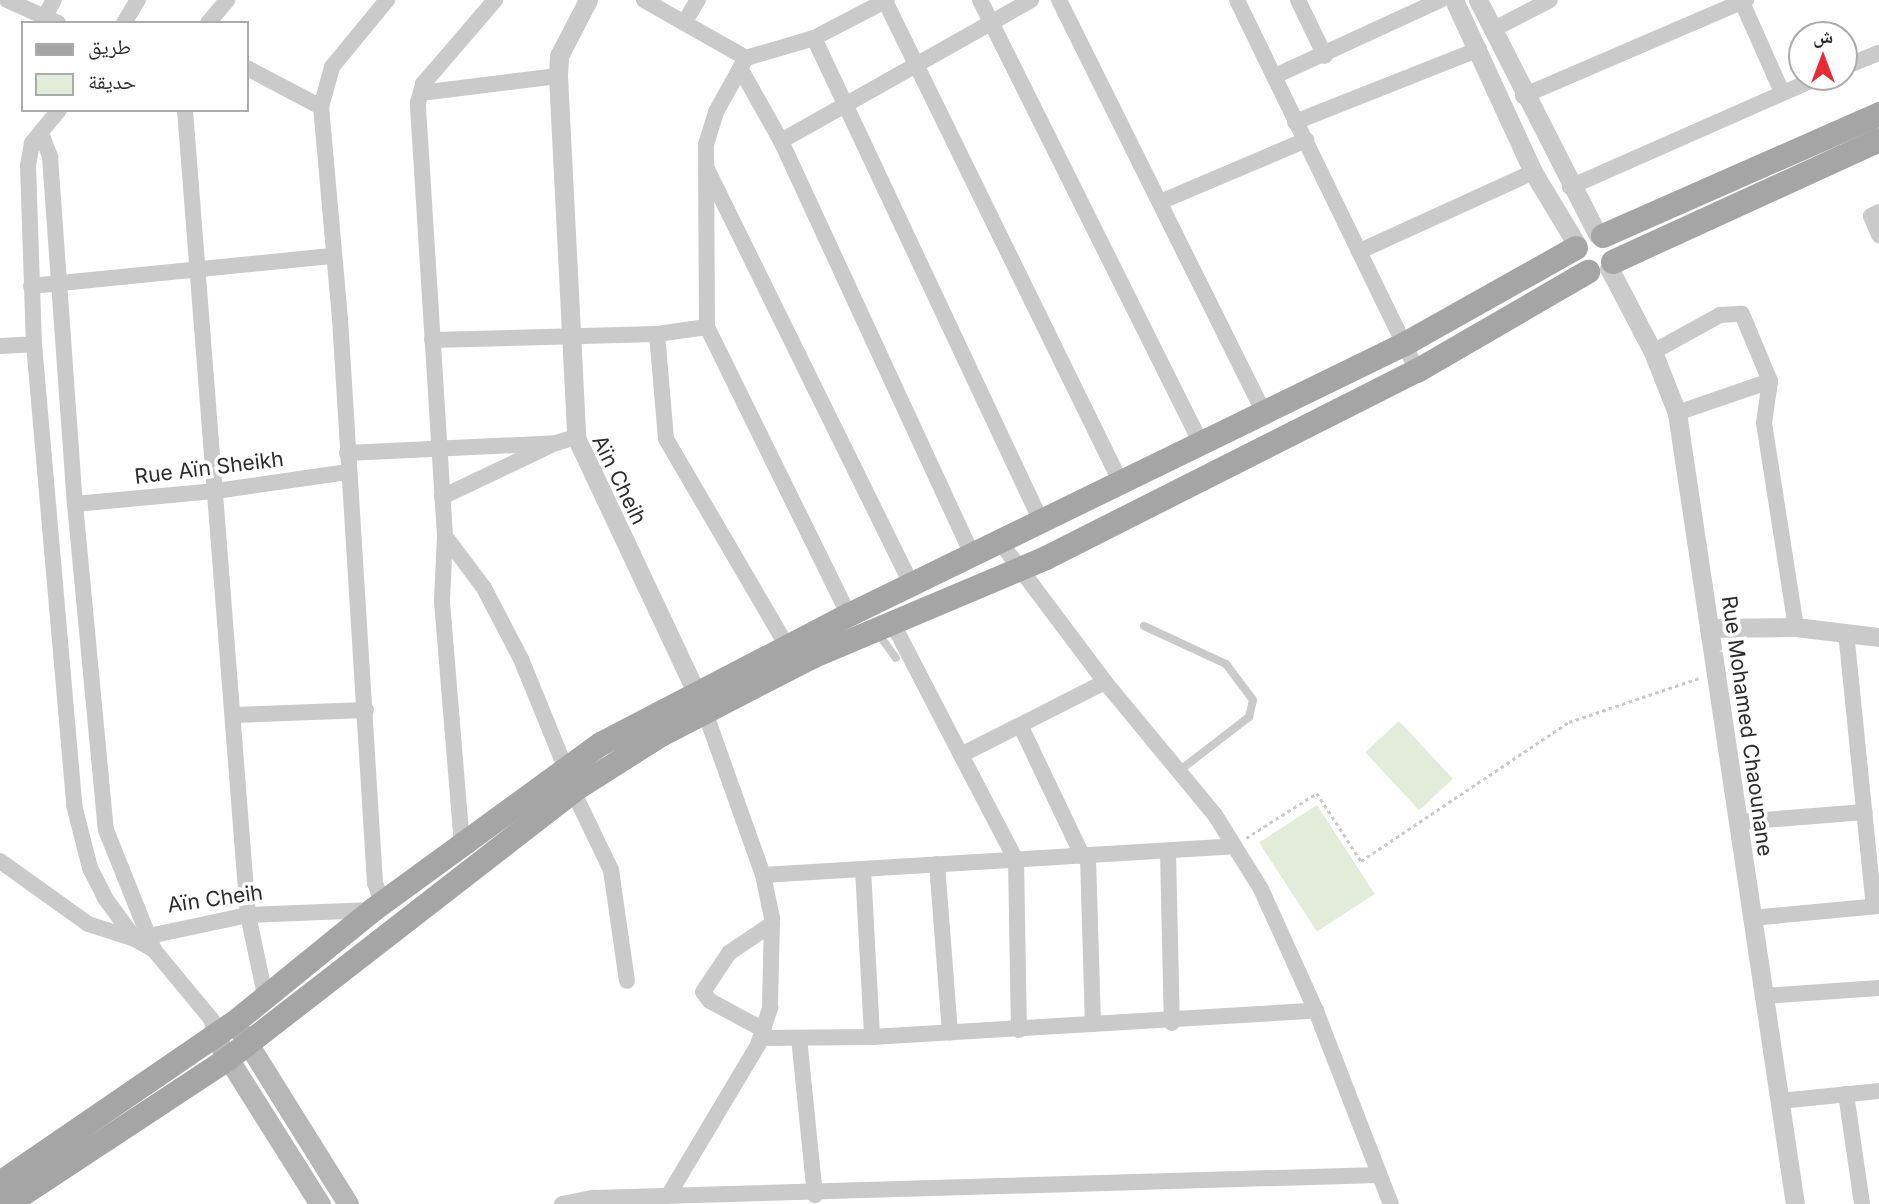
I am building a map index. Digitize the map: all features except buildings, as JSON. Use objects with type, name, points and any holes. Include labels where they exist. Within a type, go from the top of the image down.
[{"type":"main road","points":[[0,1183],[265,995],[461,845],[787,646],[1199,442],[1405,344],[1588,241],[1879,114]]},
{"type":"main road","points":[[699,701],[1020,570],[1417,371],[1603,268],[1879,140]]},
{"type":"main road","points":[[1588,241],[1576,260],[1603,268]]},
{"type":"main road","points":[[1588,241],[1614,247],[1603,268]]},
{"type":"main road","points":[[8,1204],[228,1059],[569,779]]},
{"type":"main road","points":[[220,1026],[249,1043],[348,1204]]},
{"type":"main road","points":[[220,1026],[228,1059],[320,1204]]},
{"type":"street","points":[[7,0],[51,20],[54,0]]},
{"type":"street","points":[[125,21],[138,0]]},
{"type":"street","points":[[210,21],[228,0]]},
{"type":"street","points":[[378,907],[334,256],[321,107],[323,87],[332,67],[387,0]]},
{"type":"street","points":[[461,845],[442,601],[445,536],[432,340],[421,93],[495,0]]},
{"type":"street","points":[[576,437],[574,334],[558,76],[559,56],[588,0]]},
{"type":"street","points":[[644,0],[743,63],[973,556]]},
{"type":"street","points":[[684,23],[698,0]]},
{"type":"street","points":[[980,0],[1199,442]]},
{"type":"street","points":[[781,141],[846,108],[1031,0]]},
{"type":"street","points":[[1059,0],[1264,413]]},
{"type":"street","points":[[1237,0],[1417,371]]},
{"type":"street","points":[[1298,0],[1325,55]]},
{"type":"street","points":[[1275,76],[1440,0]]},
{"type":"street","points":[[1454,0],[1479,49],[1533,172],[1588,241]]},
{"type":"street","points":[[1478,0],[1570,187],[1588,241]]},
{"type":"street","points":[[1492,30],[1550,0]]},
{"type":"street","points":[[849,615],[707,327],[704,162],[716,112],[743,63],[814,38],[886,1],[916,68],[1120,481]]},
{"type":"street","points":[[1523,96],[1743,1],[1782,92]]},
{"type":"street","points":[[814,38],[1041,521]]},
{"type":"street","points":[[1295,122],[1479,49]]},
{"type":"street","points":[[1858,61],[1879,53]]},
{"type":"street","points":[[248,69],[321,107]]},
{"type":"street","points":[[421,93],[558,76]]},
{"type":"street","points":[[1570,187],[1788,90]]},
{"type":"street","points":[[57,112],[28,155],[31,286],[74,805],[90,868],[153,950],[220,1026]]},
{"type":"street","points":[[185,112],[248,915],[265,995]]},
{"type":"street","points":[[41,133],[50,157],[75,504],[106,830],[142,936]]},
{"type":"street","points":[[1160,202],[1306,140]]},
{"type":"street","points":[[704,162],[912,585]]},
{"type":"street","points":[[1360,251],[1533,172]]},
{"type":"street","points":[[1879,212],[1871,216],[1879,235]]},
{"type":"street","points":[[31,286],[334,256]]},
{"type":"street","name":"Rue Mohamed Chaounane","points":[[1603,268],[1653,352],[1677,413],[1795,1204]]},
{"type":"street","points":[[1653,352],[1720,315],[1734,312],[1742,314],[1770,381],[1764,423],[1796,627]]},
{"type":"street","points":[[432,340],[574,334],[657,334],[707,327]]},
{"type":"street","points":[[657,334],[666,439],[787,646]]},
{"type":"street","points":[[0,346],[34,344]]},
{"type":"street","points":[[1677,413],[1770,381]]},
{"type":"street","name":"Aïn Cheih","points":[[347,453],[440,446],[556,443],[576,437],[699,701]]},
{"type":"street","points":[[442,497],[556,443]]},
{"type":"street","name":"Rue Aïn Sheikh","points":[[75,504],[216,491],[348,472]]},
{"type":"street","points":[[445,536],[484,588],[521,660],[569,779],[611,870],[626,981]]},
{"type":"street","points":[[1000,542],[1105,682],[1215,815],[1261,889],[1316,1011],[1391,1204]]},
{"type":"street","points":[[884,625],[961,755],[1016,860],[1020,1030]]},
{"type":"street","points":[[1709,628],[1796,627],[1879,637]]},
{"type":"street","points":[[1752,918],[1877,906],[1865,812],[1871,787],[1846,632]]},
{"type":"street","points":[[961,755],[1021,727],[1105,682]]},
{"type":"street","points":[[668,1196],[762,1034],[771,995],[772,924],[763,875],[699,701]]},
{"type":"street","points":[[234,715],[366,710]]},
{"type":"street","points":[[1021,727],[1086,857],[1093,1024]]},
{"type":"street","points":[[1738,822],[1865,812]]},
{"type":"street","points":[[763,875],[1234,846]]},
{"type":"street","points":[[1168,852],[1172,1023]]},
{"type":"street","points":[[0,861],[88,924],[142,936]]},
{"type":"street","points":[[937,863],[950,1033]]},
{"type":"street","points":[[863,869],[872,1037]]},
{"type":"street","name":"Aïn Cheih","points":[[142,936],[248,915],[378,907]]},
{"type":"street","points":[[772,924],[729,953],[703,992],[710,1001],[762,1034],[799,1038],[872,1037],[1093,1024],[1172,1023],[1316,1011]]},
{"type":"street","points":[[1764,996],[1879,988]]},
{"type":"street","points":[[799,1038],[815,1195]]},
{"type":"street","points":[[1780,1101],[1879,1091]]},
{"type":"street","points":[[1846,1094],[1862,1204]]},
{"type":"street","points":[[562,1204],[668,1196],[815,1195],[1379,1175]]},
{"type":"lane","points":[[884,625],[896,658]]},
{"type":"lane","points":[[1144,626],[1226,664],[1253,700],[1249,717],[1177,772]]},
{"type":"path","points":[[1234,846],[1317,793],[1361,861],[1569,722],[1715,672]]},
{"type":"green space","points":[[1399,721],[1453,779],[1419,810],[1365,752]]},
{"type":"green space","points":[[1317,805],[1375,894],[1317,931],[1259,843]]}]
